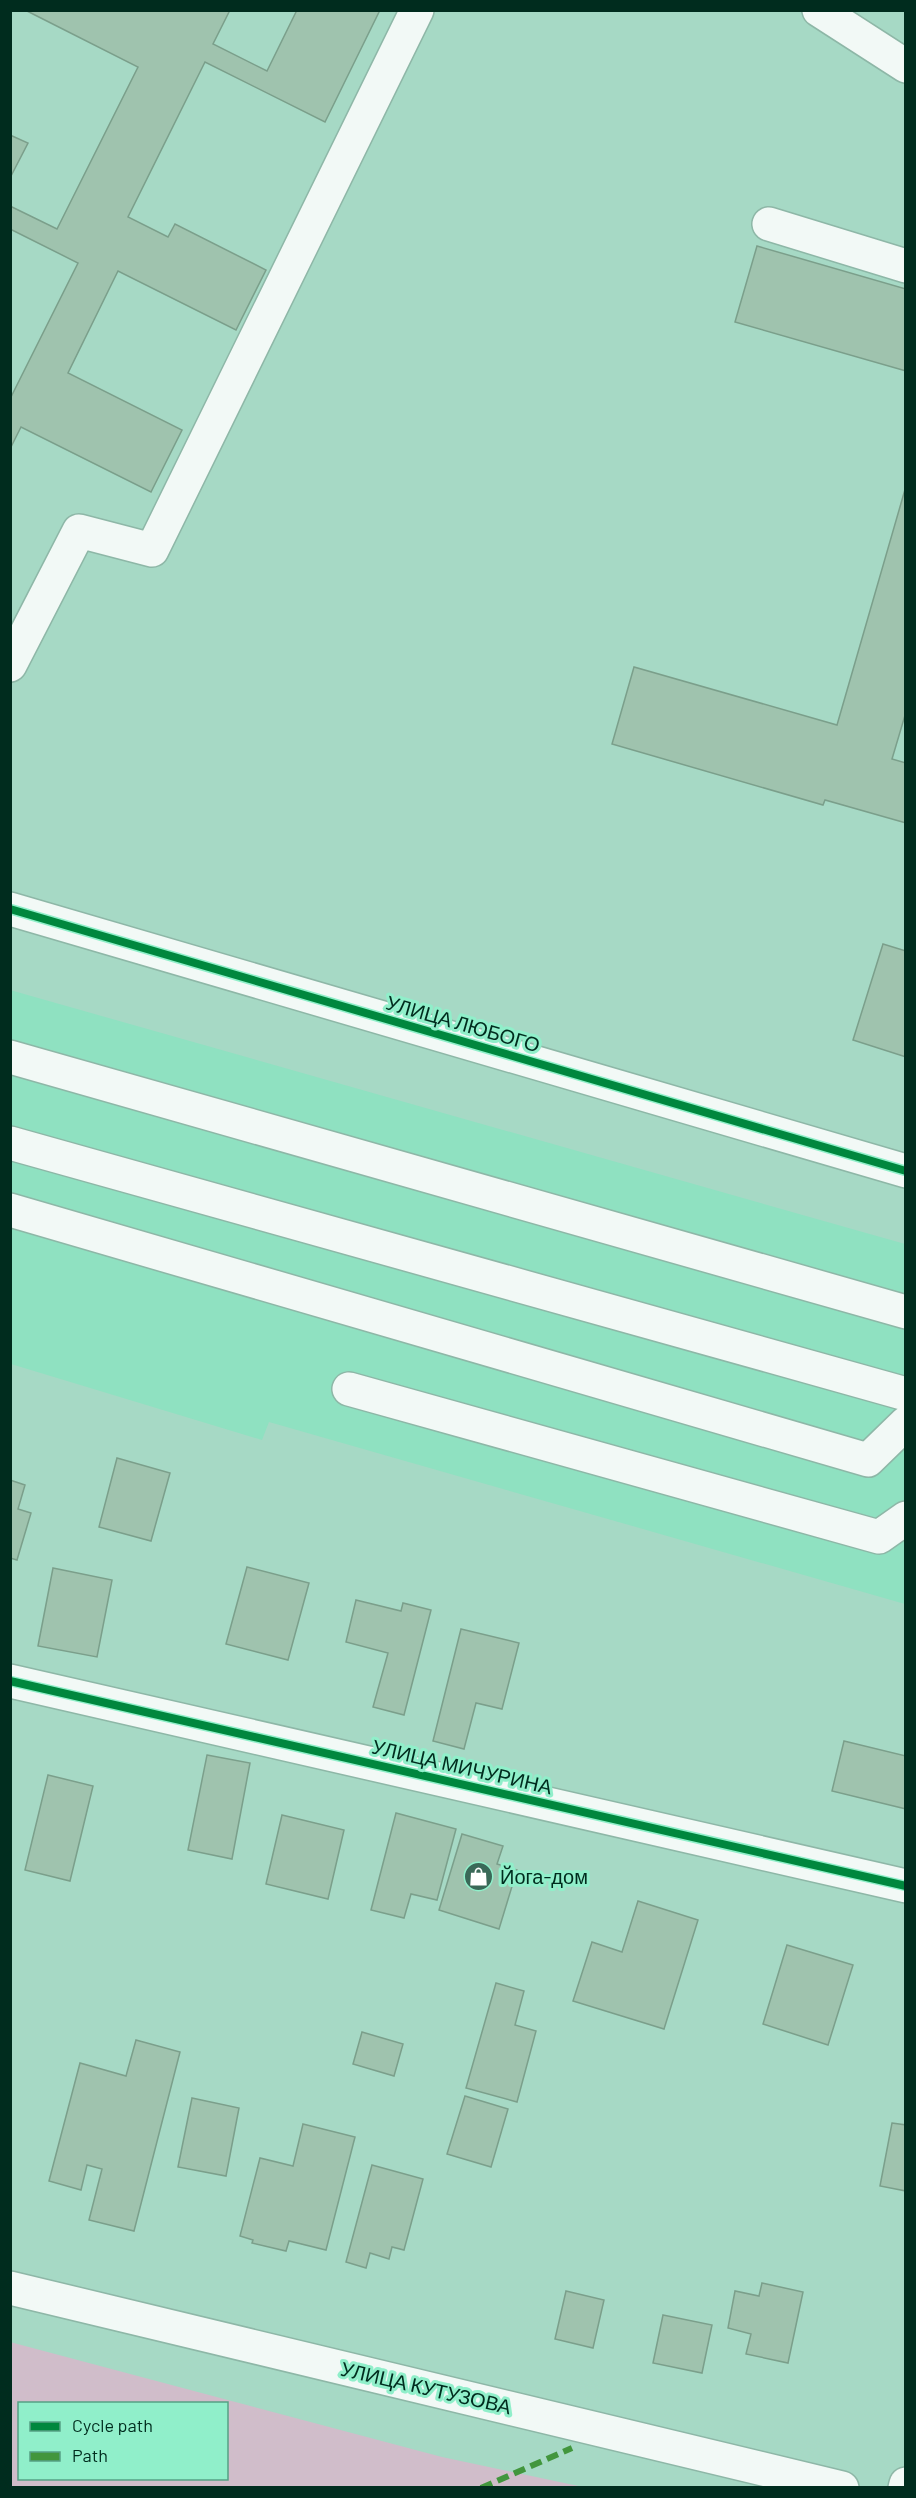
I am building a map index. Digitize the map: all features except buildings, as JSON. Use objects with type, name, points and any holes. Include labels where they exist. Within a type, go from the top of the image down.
[{"type":"street","points":[[10,665],[79,531],[152,550],[417,10]]},
{"type":"street","points":[[819,10],[906,66]]},
{"type":"street","points":[[769,224],[906,266]]},
{"type":"street","name":"УЛИЦА ЛЮБОГО","points":[[10,909],[906,1171]]},
{"type":"street","points":[[10,1057],[906,1312]]},
{"type":"street","points":[[10,1143],[906,1394]]},
{"type":"street","points":[[10,1210],[868,1460],[906,1423]]},
{"type":"street","points":[[349,1389],[879,1537],[906,1518]]},
{"type":"street","name":"УЛИЦА МИЧУРИНА","points":[[10,1682],[906,1886]]},
{"type":"street","name":"УЛИЦА КУТУЗОВА","points":[[10,2288],[842,2487]]},
{"type":"shaded area","points":[[10,990],[905,1244],[905,1604],[269,1422],[262,1440],[11,1364]]},
{"type":"shaded area","points":[[10,2342],[442,2457],[583,2487],[11,2487]]},
{"type":"marked path","points":[[481,2488],[572,2448]]},
{"type":"cycle path","points":[[10,909],[906,1171]]},
{"type":"cycle path","points":[[10,1681],[906,1886]]},
{"type":"place","name":"Йога-дом","points":[[479,1877]]}]
